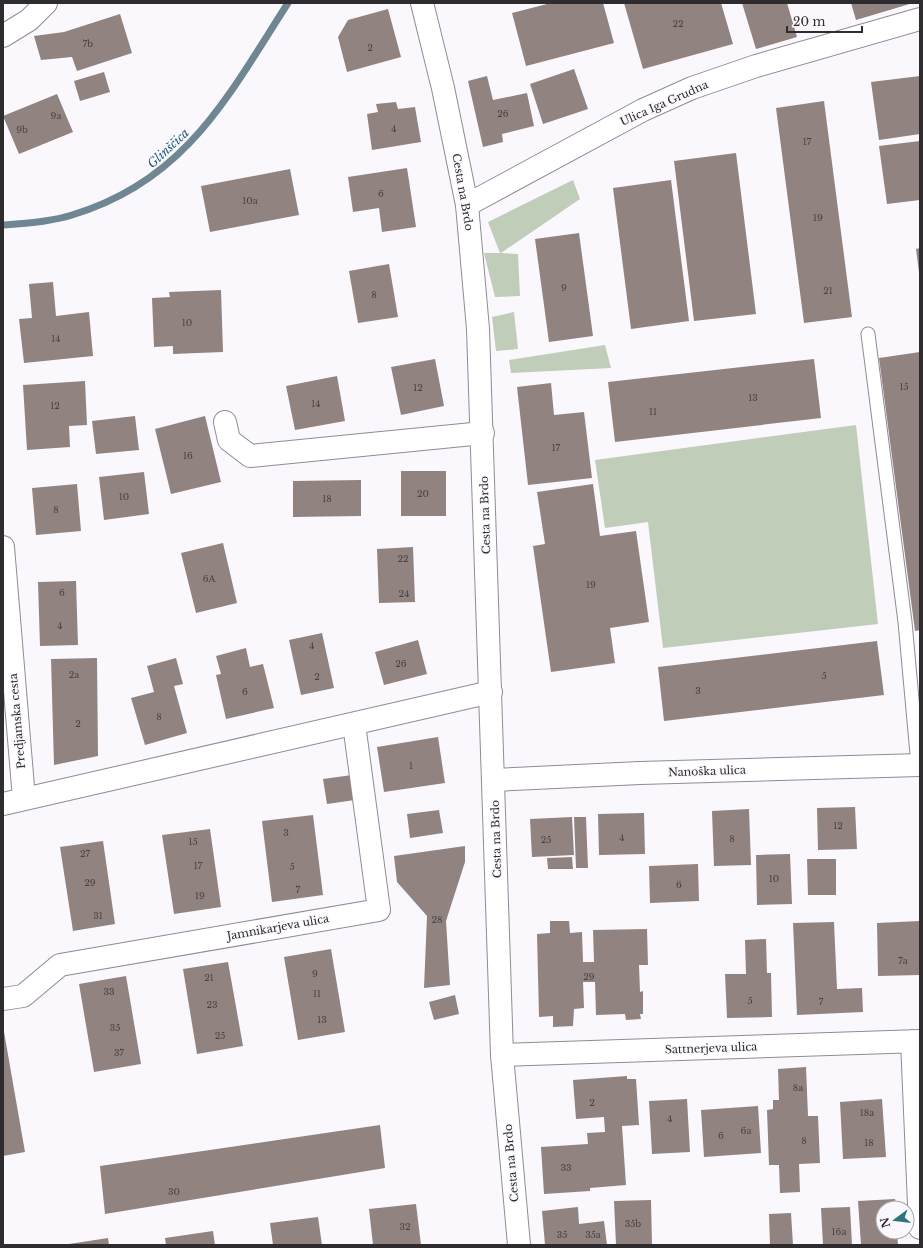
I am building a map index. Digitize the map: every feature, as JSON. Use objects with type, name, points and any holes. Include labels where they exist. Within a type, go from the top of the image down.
[{"type":"street","points":[[3,36],[29,20],[46,3]]},
{"type":"street","name":"Cesta na Brdo","points":[[422,3],[443,88],[467,205],[478,329],[483,432],[502,1055],[519,1245]]},
{"type":"street","name":"Ulica Iga Grudna","points":[[467,205],[643,110],[692,88],[756,66],[920,19]]},
{"type":"street","points":[[225,422],[229,440],[250,456],[483,432]]},
{"type":"street","name":"Predjamska cesta","points":[[3,546],[24,799]]},
{"type":"street","points":[[3,804],[491,692]]},
{"type":"street","name":"Jamnikarjeva ulica","points":[[3,999],[23,996],[60,965],[379,910],[354,724]]},
{"type":"street","name":"Nanoška ulica","points":[[494,780],[640,772],[919,765]]},
{"type":"street","points":[[916,1041],[920,1228]]},
{"type":"street","name":"Sattnerjeva ulica","points":[[502,1055],[916,1041]]},
{"type":"lane","points":[[868,334],[905,622],[919,765]]},
{"type":"green space","points":[[573,180],[580,199],[501,253],[518,254],[520,296],[495,297],[484,253],[500,253],[488,222]]},
{"type":"green space","points":[[514,312],[518,349],[496,351],[492,317]]},
{"type":"green space","points":[[605,345],[611,368],[511,373],[509,360]]},
{"type":"green space","points":[[856,425],[878,624],[663,648],[648,522],[605,528],[595,460]]},
{"type":"building","points":[[551,3],[603,3],[614,43],[526,66],[512,13]]},
{"type":"building","points":[[624,3],[721,3],[733,44],[643,69]]},
{"type":"building","points":[[742,3],[787,3],[797,37],[756,49]]},
{"type":"building","points":[[851,3],[913,3],[856,20]]},
{"type":"building","points":[[388,9],[401,57],[347,72],[338,37],[348,20]]},
{"type":"building","points":[[120,14],[132,53],[77,71],[72,57],[41,60],[34,36],[64,32]]},
{"type":"building","points":[[574,69],[588,109],[543,124],[530,84]]},
{"type":"building","points":[[104,72],[110,92],[80,101],[74,81]]},
{"type":"building","points":[[487,76],[493,100],[527,93],[534,126],[502,134],[503,142],[483,147],[468,81]]},
{"type":"building","points":[[920,76],[920,134],[879,140],[871,82]]},
{"type":"building","points":[[57,94],[73,132],[19,154],[3,116]]},
{"type":"building","points":[[824,101],[852,317],[804,323],[776,108]]},
{"type":"building","points":[[396,102],[398,109],[415,107],[421,142],[372,150],[367,114],[378,112],[376,104]]},
{"type":"building","points":[[920,141],[920,200],[887,204],[879,146]]},
{"type":"building","points":[[736,153],[756,314],[694,321],[674,161]]},
{"type":"building","points":[[407,168],[416,227],[382,232],[379,208],[353,212],[348,177]]},
{"type":"building","points":[[290,169],[299,215],[210,232],[201,186]]},
{"type":"building","points":[[671,180],[689,321],[631,329],[613,188]]},
{"type":"building","points":[[579,233],[593,336],[549,342],[535,239]]},
{"type":"building","points":[[920,248],[920,271],[919,272],[916,249]]},
{"type":"building","points":[[389,264],[398,317],[358,323],[349,271]]},
{"type":"building","points":[[53,282],[56,316],[89,312],[93,356],[24,363],[19,319],[32,318],[29,284]]},
{"type":"building","points":[[221,290],[223,352],[173,354],[173,346],[154,347],[152,298],[170,297],[169,292]]},
{"type":"building","points":[[920,352],[920,630],[915,631],[879,358]]},
{"type":"building","points":[[435,359],[444,406],[401,415],[391,367]]},
{"type":"building","points":[[814,359],[821,418],[615,442],[608,382]]},
{"type":"building","points":[[337,376],[345,421],[295,430],[286,386]]},
{"type":"building","points":[[85,381],[87,425],[69,426],[70,447],[27,450],[23,385]]},
{"type":"building","points":[[551,383],[554,415],[584,412],[592,478],[528,485],[517,387]]},
{"type":"building","points":[[135,416],[139,450],[96,454],[92,421]]},
{"type":"building","points":[[205,416],[221,482],[171,494],[155,429]]},
{"type":"building","points":[[401,471],[446,471],[446,516],[401,516]]},
{"type":"building","points":[[144,472],[149,514],[104,520],[99,477]]},
{"type":"building","points":[[361,480],[361,516],[293,517],[293,481]]},
{"type":"building","points":[[77,484],[81,531],[36,535],[32,488]]},
{"type":"building","points":[[593,484],[600,536],[636,531],[649,622],[610,628],[615,663],[551,672],[533,546],[545,544],[537,492]]},
{"type":"building","points":[[223,543],[237,603],[196,613],[181,553]]},
{"type":"building","points":[[413,547],[415,602],[379,603],[377,549]]},
{"type":"building","points":[[76,581],[78,645],[40,646],[38,582]]},
{"type":"building","points":[[322,633],[334,688],[301,695],[289,640]]},
{"type":"building","points":[[418,640],[427,674],[384,685],[375,652]]},
{"type":"building","points":[[877,641],[884,695],[664,721],[658,667]]},
{"type":"building","points":[[246,648],[250,667],[263,664],[274,708],[226,719],[216,675],[221,674],[216,656]]},
{"type":"building","points":[[97,658],[98,756],[54,765],[51,659]]},
{"type":"building","points":[[176,658],[183,684],[174,686],[187,733],[145,745],[131,698],[154,692],[147,666]]},
{"type":"building","points":[[438,737],[445,783],[384,792],[377,747]]},
{"type":"building","points":[[352,775],[355,800],[327,804],[323,779]]},
{"type":"building","points":[[855,807],[857,849],[818,850],[817,808]]},
{"type":"building","points":[[749,809],[751,865],[714,866],[712,811]]},
{"type":"building","points":[[439,810],[443,833],[410,838],[407,814]]},
{"type":"building","points":[[644,813],[645,854],[599,855],[598,814]]},
{"type":"building","points":[[313,815],[323,895],[272,902],[262,821]]},
{"type":"building","points":[[572,817],[574,855],[532,857],[530,819]]},
{"type":"building","points":[[574,817],[586,817],[588,868],[576,868]]},
{"type":"building","points":[[210,829],[221,907],[174,914],[162,835]]},
{"type":"building","points":[[103,841],[115,924],[73,931],[60,847]]},
{"type":"building","points":[[465,846],[465,862],[446,921],[450,985],[424,988],[427,916],[397,882],[394,856]]},
{"type":"building","points":[[790,854],[792,904],[757,905],[756,855]]},
{"type":"building","points":[[572,857],[573,869],[548,869],[547,858]]},
{"type":"building","points":[[807,859],[836,859],[836,895],[808,895]]},
{"type":"building","points":[[698,864],[699,901],[650,903],[649,866]]},
{"type":"building","points":[[550,921],[569,921],[570,933],[582,932],[583,962],[594,962],[593,930],[647,929],[648,965],[639,965],[640,992],[643,991],[643,1014],[640,1014],[641,1019],[626,1020],[625,1014],[596,1015],[595,982],[583,982],[584,1008],[574,1009],[573,1026],[553,1027],[553,1016],[539,1017],[537,934],[550,933]]},
{"type":"building","points":[[920,921],[920,975],[878,976],[877,923]]},
{"type":"building","points":[[834,922],[837,989],[862,988],[863,1012],[797,1015],[793,923]]},
{"type":"building","points":[[766,939],[767,973],[771,973],[772,1017],[727,1018],[725,974],[746,974],[745,940]]},
{"type":"building","points":[[331,949],[345,1032],[298,1040],[284,957]]},
{"type":"building","points":[[228,962],[243,1046],[197,1054],[183,969]]},
{"type":"building","points":[[126,976],[141,1064],[94,1072],[79,984]]},
{"type":"building","points":[[455,995],[459,1014],[434,1020],[429,1002]]},
{"type":"building","points":[[3,1026],[25,1152],[3,1156]]},
{"type":"building","points":[[806,1067],[808,1116],[818,1116],[820,1163],[799,1164],[800,1192],[780,1193],[779,1165],[769,1165],[767,1110],[773,1109],[773,1100],[779,1100],[778,1069]]},
{"type":"building","points":[[627,1076],[627,1079],[636,1079],[639,1125],[622,1126],[626,1185],[590,1188],[590,1191],[544,1194],[541,1147],[588,1144],[587,1133],[605,1132],[604,1117],[576,1119],[573,1080]]},
{"type":"building","points":[[687,1099],[690,1152],[652,1154],[649,1101]]},
{"type":"building","points":[[882,1099],[886,1157],[843,1159],[840,1102]]},
{"type":"building","points":[[758,1106],[761,1153],[704,1157],[701,1110]]},
{"type":"building","points":[[380,1125],[385,1168],[105,1214],[100,1166]]},
{"type":"building","points":[[651,1200],[652,1245],[616,1245],[614,1201]]},
{"type":"building","points":[[875,1200],[875,1240],[898,1240],[898,1245],[861,1245],[858,1201]]},
{"type":"building","points":[[416,1204],[421,1245],[373,1245],[369,1209]]},
{"type":"building","points":[[578,1207],[579,1224],[604,1221],[607,1245],[545,1245],[542,1211]]},
{"type":"building","points":[[850,1207],[852,1245],[823,1245],[821,1208]]},
{"type":"building","points":[[791,1213],[793,1245],[770,1245],[769,1214]]},
{"type":"building","points":[[318,1217],[322,1245],[273,1245],[270,1223]]},
{"type":"building","points":[[213,1231],[215,1245],[166,1245],[165,1238]]},
{"type":"building","points":[[108,1238],[109,1245],[69,1245],[69,1244]]},
{"type":"waterway","name":"Glinščica","points":[[3,225],[47,221],[72,215],[112,200],[145,181],[175,158],[200,131],[223,102],[245,71],[288,3]]}]
